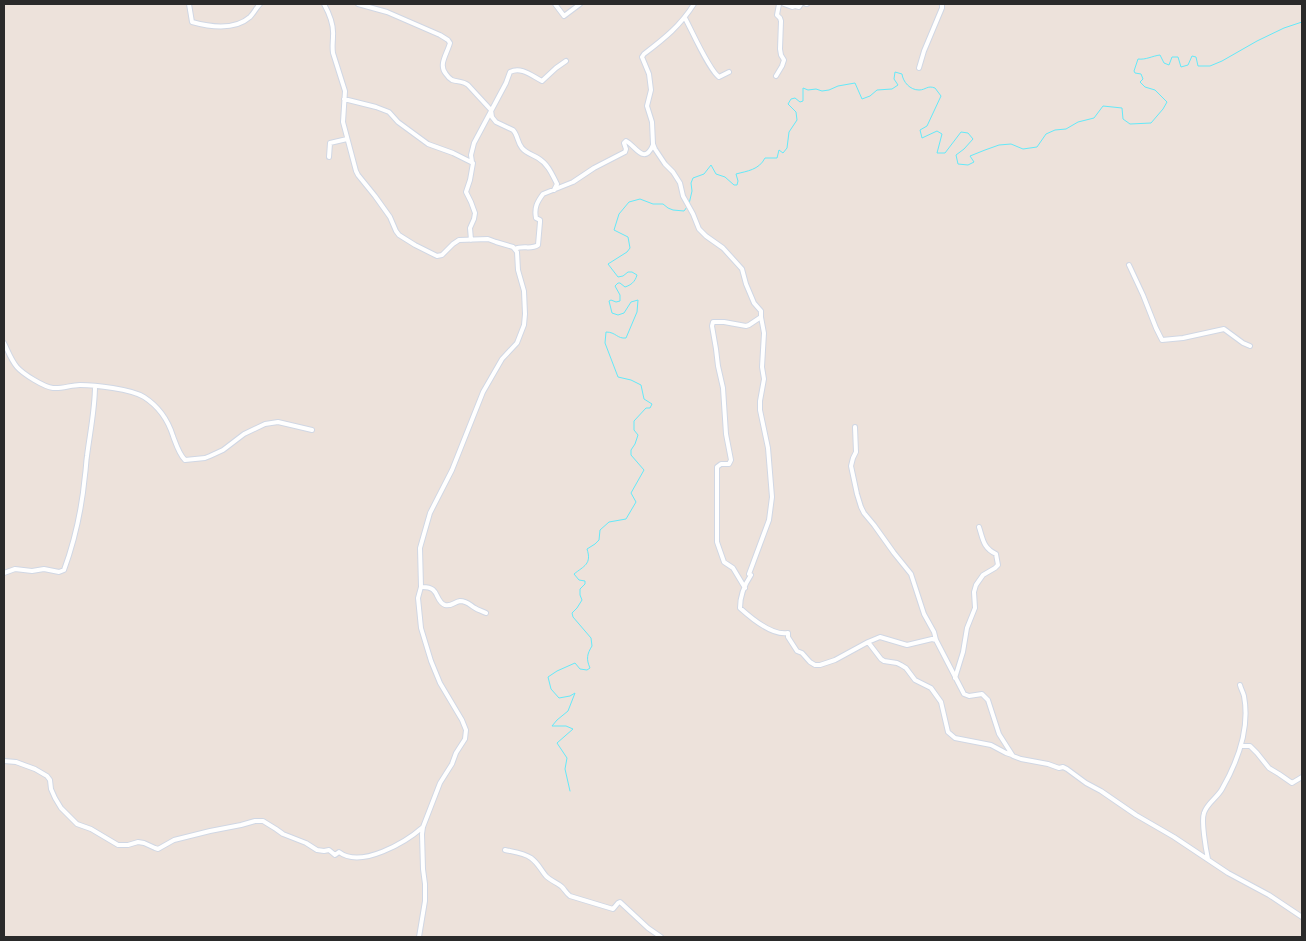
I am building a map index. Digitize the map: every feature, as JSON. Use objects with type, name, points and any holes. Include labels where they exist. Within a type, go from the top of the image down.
[{"type":"street","points":[[189,4],[192,22],[222,27],[233,25],[248,18],[260,4]]},
{"type":"street","points":[[324,4],[334,35],[332,48],[344,91],[343,122],[358,175],[390,217],[399,235],[433,254],[439,256],[459,240],[488,239],[515,249],[538,246],[540,220],[536,218],[535,210],[543,194],[573,182],[594,168],[625,152],[624,143],[626,141],[641,154],[649,152],[653,144]]},
{"type":"street","points":[[358,4],[387,12],[448,40],[450,43],[442,62],[442,70],[451,80],[465,82],[491,110],[492,117],[496,122],[516,132],[522,148],[542,161],[550,170],[556,184],[554,190]]},
{"type":"street","points":[[555,4],[564,16],[580,4]]},
{"type":"street","points":[[694,4],[685,18],[671,33],[642,56],[649,74],[651,90],[647,106],[652,122],[655,149],[680,183],[683,196],[699,229],[723,248],[742,269],[754,303],[761,311],[760,317],[764,332],[762,362],[764,380],[760,410],[768,448],[771,508],[769,520],[749,574],[751,575],[740,602],[741,609],[772,630],[783,634],[788,633],[788,637],[795,648],[812,664],[820,665],[836,660],[868,642],[882,637],[909,645],[929,639],[936,640]]},
{"type":"street","points":[[776,76],[784,60],[780,49],[781,21],[777,15],[779,4]]},
{"type":"street","points":[[784,4],[792,7],[799,7],[801,4]]},
{"type":"street","points":[[919,68],[942,4]]},
{"type":"street","points":[[685,18],[716,75],[719,77],[729,72]]},
{"type":"street","points":[[471,240],[470,228],[475,213],[466,192],[474,164],[471,155],[474,143],[510,72],[515,69],[522,70],[542,81],[566,61]]},
{"type":"street","points":[[344,99],[389,112],[398,122],[428,144],[454,153],[472,162]]},
{"type":"street","points":[[329,157],[330,143],[347,139]]},
{"type":"street","points":[[556,184],[563,186]]},
{"type":"street","points":[[418,937],[425,884],[423,827],[440,783],[463,744],[466,730],[440,683],[421,628],[418,598],[421,587],[420,548],[430,513],[452,470],[483,392],[502,359],[516,345],[524,325],[526,314],[524,291],[515,249]]},
{"type":"street","points":[[1129,265],[1162,340],[1183,338],[1224,329],[1250,346]]},
{"type":"street","points":[[745,588],[733,568],[724,562],[717,542],[717,467],[721,464],[729,464],[731,460],[712,326],[713,322],[723,322],[746,326],[760,317]]},
{"type":"street","points":[[4,344],[16,367],[23,373],[52,388],[79,385],[94,386],[140,395],[158,408],[185,460],[210,456],[223,450],[244,434],[272,422],[312,430]]},
{"type":"street","points":[[4,573],[16,569],[32,571],[44,569],[59,572],[64,570],[75,533],[85,475],[94,406],[94,386]]},
{"type":"street","points":[[855,427],[856,452],[851,466],[856,494],[861,507],[894,554],[909,571],[924,614],[962,691],[965,695],[969,696],[980,693],[986,697],[999,734],[1013,756]]},
{"type":"street","points":[[955,678],[963,652],[967,628],[975,608],[974,592],[976,585],[983,575],[998,565],[996,554],[988,550],[979,527]]},
{"type":"street","points":[[421,587],[426,586],[433,590],[441,602],[446,605],[450,606],[458,602],[469,603],[476,609],[486,613]]},
{"type":"street","points":[[868,642],[881,659],[901,665],[915,680],[931,688],[941,702],[948,732],[955,738],[991,745],[1013,756],[1067,769],[1228,873],[1302,917]]},
{"type":"street","points":[[1208,859],[1203,824],[1204,814],[1209,804],[1222,790],[1241,746],[1245,705],[1240,685]]},
{"type":"street","points":[[1241,746],[1250,746],[1269,768],[1292,783],[1302,777]]},
{"type":"street","points":[[4,761],[35,769],[47,776],[50,780],[51,789],[61,808],[76,824],[91,829],[122,846],[138,842],[158,849],[174,840],[241,826],[255,821],[263,821],[283,834],[306,842],[320,851],[329,850],[335,855],[340,852],[346,856],[364,857],[385,852],[423,827]]},
{"type":"street","points":[[505,850],[531,858],[539,865],[545,875],[563,888],[570,896],[613,909],[619,902],[621,903],[661,937]]},
{"type":"waterway","points":[[689,204],[693,178],[704,174],[711,165],[716,174],[725,177],[734,185],[737,185],[736,174],[756,168],[765,158],[777,158],[779,150],[783,153],[787,148],[789,132],[797,120],[796,112],[788,104],[791,99],[795,98],[800,102],[803,101],[803,88],[822,91],[855,83],[862,99],[870,96],[877,90],[892,89],[898,85],[894,79],[895,72],[902,74],[905,83],[913,89],[935,88],[941,96],[927,126],[920,130],[922,138],[937,131],[942,134],[937,153],[945,153],[961,132],[968,133],[973,139],[956,155],[958,164],[968,165],[974,162],[970,156],[999,145],[1011,144],[1023,149],[1037,147],[1046,134],[1055,130],[1066,129],[1078,122],[1094,118],[1103,106],[1122,108],[1123,119],[1130,124],[1151,123],[1167,102],[1155,90],[1145,87],[1140,82],[1143,79],[1141,74],[1134,71],[1138,59],[1160,55],[1164,63],[1169,65],[1172,57],[1178,57],[1181,67],[1188,65],[1192,56],[1196,57],[1198,66],[1210,66],[1284,28],[1302,22]]},
{"type":"waterway","points":[[570,791],[565,769],[567,758],[557,743],[573,729],[566,726],[552,726],[568,711],[575,693],[559,698],[551,689],[548,677],[575,663],[580,669],[587,670],[590,668],[588,657],[592,646],[591,638],[573,617],[572,613],[582,600],[580,589],[585,584],[585,581],[579,580],[574,574],[584,567],[588,561],[587,549],[599,540],[600,530],[609,522],[626,519],[636,502],[631,493],[644,470],[631,455],[631,450],[638,435],[634,430],[634,421],[646,408],[650,408],[652,404],[644,399],[641,385],[618,377],[605,343],[606,332],[626,338],[637,312],[638,300],[631,302],[624,313],[618,315],[612,313],[609,301],[620,301],[620,295],[615,286],[620,283],[625,287],[634,281],[637,275],[628,272],[618,277],[608,264],[630,248],[628,237],[614,230],[619,214],[629,202],[640,199],[653,204],[663,204],[673,210],[684,211],[687,207]]}]
